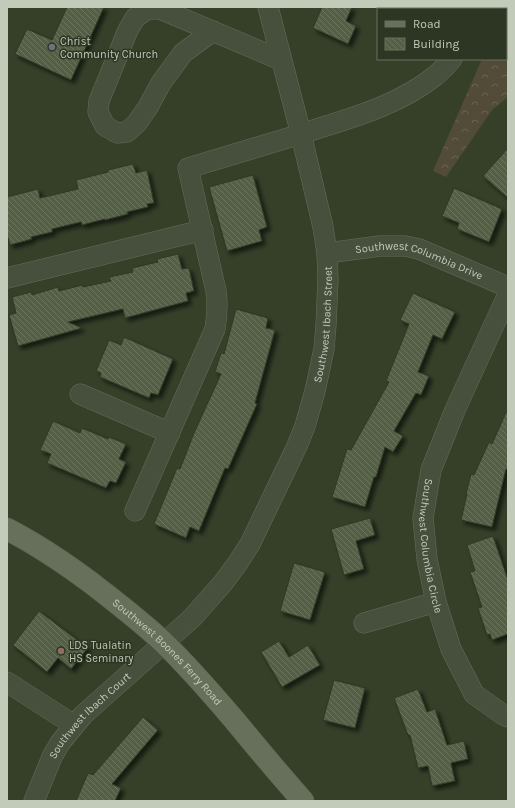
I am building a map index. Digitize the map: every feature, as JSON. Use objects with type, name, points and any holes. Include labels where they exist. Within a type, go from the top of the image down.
[{"type":"main road","name":"Southwest Boones Ferry Road","points":[[7,529],[32,542],[77,573],[163,642],[215,698],[303,801]]},
{"type":"street","name":"Southwest Ibach Street","points":[[163,642],[192,618],[238,564],[250,544],[298,446],[316,391],[324,349],[328,286],[327,253],[320,213],[268,7]]},
{"type":"street","points":[[213,31],[183,52],[161,83],[148,108],[137,123],[127,132],[117,133],[106,126],[98,112],[99,101],[128,30],[135,18],[147,9],[160,9],[213,31],[281,60]]},
{"type":"street","points":[[135,511],[215,329],[217,301],[203,230],[188,168],[375,110],[410,93],[436,76],[451,60]]},
{"type":"street","points":[[7,278],[203,230]]},
{"type":"street","name":"Southwest Columbia Drive","points":[[327,253],[380,246],[405,246],[420,249],[508,287]]},
{"type":"street","name":"Southwest Columbia Circle","points":[[508,294],[455,410],[431,470],[423,518],[428,559],[436,602],[451,649],[474,694],[508,717]]},
{"type":"street","points":[[80,394],[170,433]]},
{"type":"street","points":[[364,623],[436,602]]},
{"type":"street","name":"Southwest Ibach Court","points":[[34,801],[52,757],[60,743],[74,725],[163,642]]},
{"type":"street","points":[[7,682],[74,725]]},
{"type":"green space","points":[[508,16],[508,97],[492,110],[446,177],[433,171],[482,60],[507,60]]},
{"type":"building","name":"Christ Community Church","points":[[67,7],[104,7],[71,80],[15,54],[27,29],[52,40]]},
{"type":"building","points":[[322,7],[352,7],[346,21],[356,26],[348,44],[313,28]]},
{"type":"building","points":[[508,148],[508,198],[483,176]]},
{"type":"building","points":[[133,164],[136,173],[147,170],[154,203],[147,204],[148,207],[127,212],[128,214],[105,220],[82,225],[81,222],[52,229],[52,232],[31,237],[32,239],[10,245],[7,234],[7,197],[38,189],[40,198],[78,189],[76,180]]},
{"type":"building","points":[[253,175],[267,227],[259,230],[262,241],[227,251],[209,187]]},
{"type":"building","points":[[454,188],[502,209],[489,242],[457,229],[459,223],[442,216]]},
{"type":"building","points":[[178,254],[182,269],[189,268],[194,291],[186,293],[188,301],[125,318],[123,309],[68,322],[82,328],[18,346],[9,315],[16,313],[12,297],[31,292],[32,295],[58,287],[59,291],[82,285],[83,287],[111,281],[109,277],[133,272],[132,268],[158,262],[157,259]]},
{"type":"building","points":[[413,293],[455,312],[442,339],[433,335],[418,372],[429,376],[421,395],[416,393],[394,431],[403,436],[393,452],[385,447],[365,507],[332,497],[347,449],[351,450],[389,382],[386,381],[409,324],[400,320]]},
{"type":"building","points":[[236,309],[268,318],[266,328],[275,330],[255,403],[257,404],[228,469],[225,468],[199,531],[190,527],[186,538],[154,524],[177,468],[180,469],[194,433],[221,374],[215,372],[221,353],[224,354]]},
{"type":"building","points":[[124,337],[173,359],[158,395],[151,393],[149,398],[100,377],[101,373],[96,371],[109,340],[121,345]]},
{"type":"building","points":[[508,408],[508,470],[506,469],[492,527],[461,520],[471,474],[474,475],[489,442],[492,444]]},
{"type":"building","points":[[53,421],[80,433],[82,428],[108,439],[109,437],[126,444],[119,459],[126,462],[116,483],[110,481],[106,488],[47,463],[51,454],[40,450]]},
{"type":"building","points":[[370,518],[375,535],[356,541],[364,569],[344,575],[331,529]]},
{"type":"building","points":[[493,536],[508,580],[508,634],[492,640],[490,634],[487,635],[478,608],[482,607],[470,572],[475,571],[467,545]]},
{"type":"building","points":[[294,563],[325,572],[310,620],[280,611]]},
{"type":"building","points":[[39,611],[88,648],[71,669],[58,658],[47,672],[13,645]]},
{"type":"building","points":[[279,641],[289,657],[308,645],[320,665],[282,687],[261,652]]},
{"type":"building","points":[[334,680],[365,688],[355,728],[323,720]]},
{"type":"building","points":[[418,689],[427,712],[435,709],[447,745],[464,741],[468,759],[451,763],[455,781],[432,786],[428,766],[418,768],[410,735],[408,735],[394,698]]},
{"type":"building","points":[[143,717],[158,730],[112,784],[121,788],[115,801],[76,801],[88,773],[93,775]]},
{"type":"place","name":"Christ Community Church","points":[[52,47]]},
{"type":"place","name":"LDS Tualatin HS Seminary","points":[[61,651]]}]
